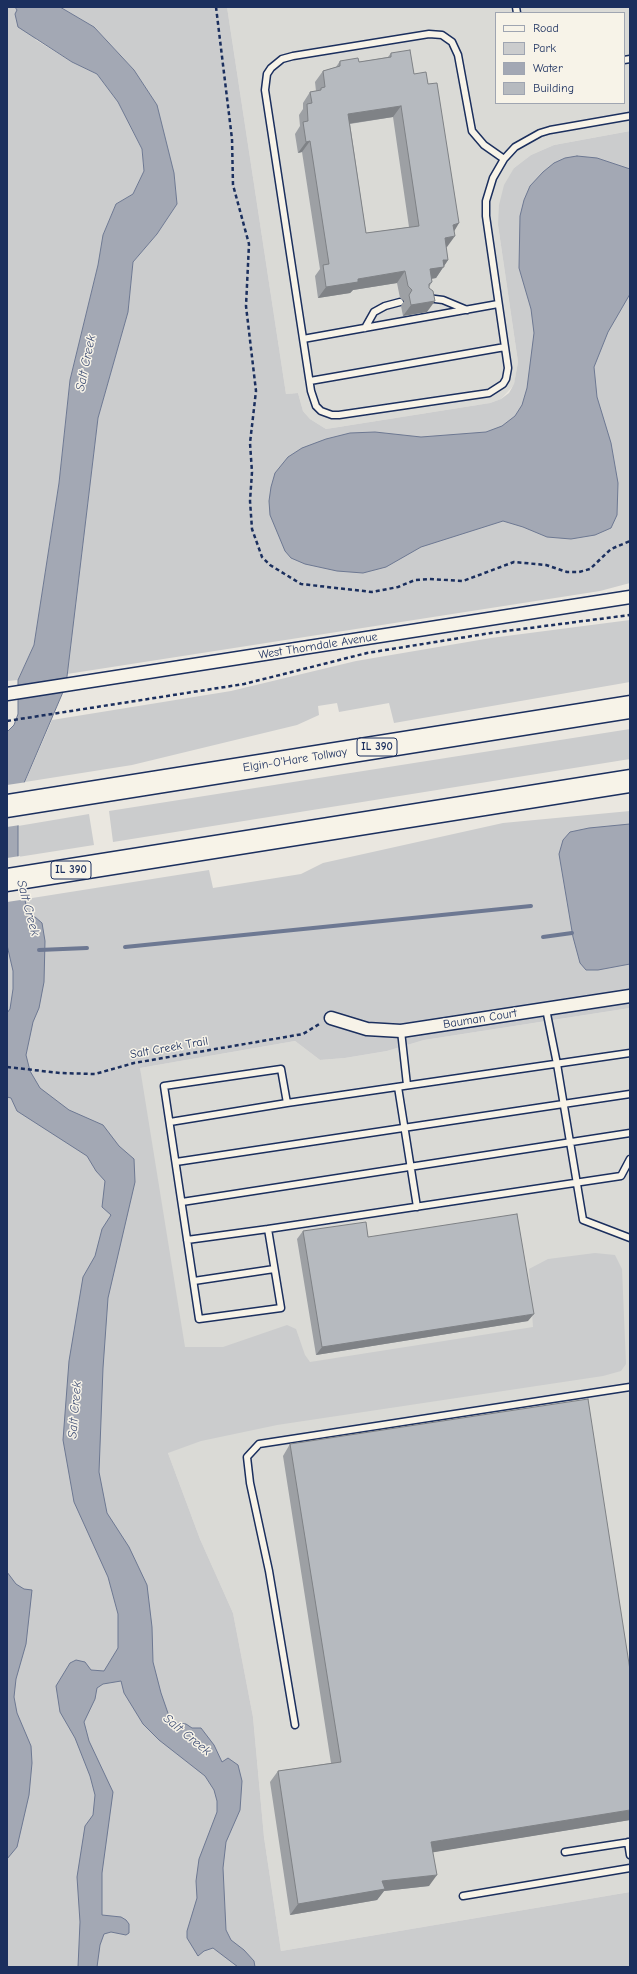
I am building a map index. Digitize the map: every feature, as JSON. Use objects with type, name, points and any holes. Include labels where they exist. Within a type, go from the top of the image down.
[{"type":"highway","name":"Elgin-O'Hare Tollway","points":[[7,806],[630,707]]},
{"type":"highway","name":"IL 390","points":[[7,880],[630,781]]},
{"type":"street","name":"West Thorndale Avenue","points":[[7,694],[630,597]]},
{"type":"street","name":"Bauman Court","points":[[332,1018],[367,1029],[401,1031],[630,996]]},
{"type":"lane","points":[[504,159],[484,145],[472,130],[458,55],[452,42],[448,38],[435,34],[429,34],[293,56],[276,62],[267,74],[265,90],[303,339],[316,406],[321,411],[332,415],[489,393],[499,388],[506,379],[508,368],[487,229],[486,201],[493,178],[504,159],[515,147],[540,133],[557,128],[630,116]]},
{"type":"lane","points":[[425,298],[443,300],[467,310]]},
{"type":"lane","points":[[365,328],[374,312],[385,306],[400,302]]},
{"type":"lane","points":[[303,339],[498,304]]},
{"type":"lane","points":[[310,381],[505,347]]},
{"type":"lane","points":[[546,1009],[564,1104],[582,1220],[630,1238]]},
{"type":"lane","points":[[401,1031],[407,1085]]},
{"type":"lane","points":[[170,1122],[630,1052]]},
{"type":"lane","points":[[268,1229],[280,1308],[199,1319],[164,1086],[281,1069],[287,1103]]},
{"type":"lane","points":[[398,1087],[417,1208]]},
{"type":"lane","points":[[176,1162],[630,1094]]},
{"type":"lane","points":[[182,1202],[630,1133]]},
{"type":"lane","points":[[187,1240],[417,1208],[621,1176],[630,1159]]},
{"type":"lane","points":[[194,1281],[274,1269]]},
{"type":"lane","points":[[295,1725],[269,1571],[250,1483],[247,1457],[259,1444],[630,1387]]},
{"type":"lane","points":[[565,1852],[629,1842],[630,1855]]},
{"type":"lane","points":[[463,1896],[630,1868]]},
{"type":"path","points":[[7,721],[244,684],[368,653],[491,633],[630,615]]},
{"type":"path","name":"Salt Creek Trail","points":[[7,1067],[60,1073],[95,1074],[134,1063],[302,1034],[332,1018]]},
{"type":"shaded area","points":[[227,7],[630,7],[630,131],[554,145],[531,155],[514,168],[498,225],[518,362],[514,385],[501,399],[490,403],[326,429],[310,419],[303,411],[298,393],[286,394]]},
{"type":"shaded area","points":[[630,1008],[630,1892],[281,1951],[264,1837],[253,1717],[233,1613],[200,1539],[168,1453],[140,1068],[295,1041],[320,1060],[345,1058],[387,1051],[424,1040]]},
{"type":"green space","points":[[7,7],[15,7],[36,40],[72,62],[97,74],[118,102],[142,149],[144,171],[133,194],[116,204],[103,235],[98,265],[70,380],[59,483],[34,645],[18,680],[7,681]]},
{"type":"green space","points":[[60,7],[227,7],[286,394],[298,393],[303,411],[310,419],[326,429],[490,403],[501,399],[509,393],[514,384],[518,362],[498,225],[499,205],[504,185],[514,168],[531,155],[554,145],[630,131],[630,583],[600,591],[67,674],[98,418],[128,312],[133,262],[157,234],[177,204],[174,173],[157,105],[134,70],[94,27]]},
{"type":"green space","points":[[630,620],[630,682],[394,723],[389,703],[339,712],[337,703],[318,706],[319,715],[297,725],[132,765],[25,782],[52,720],[231,691],[356,661],[491,638]]},
{"type":"green space","points":[[630,729],[630,759],[113,842],[109,811]]},
{"type":"green space","points":[[630,811],[630,1008],[424,1040],[387,1051],[345,1058],[320,1060],[295,1041],[140,1068],[185,1347],[223,1347],[287,1325],[296,1329],[305,1355],[310,1362],[533,1327],[529,1269],[548,1259],[595,1253],[615,1255],[622,1269],[626,1364],[621,1371],[603,1376],[277,1425],[201,1441],[168,1453],[200,1539],[233,1613],[253,1717],[264,1837],[281,1951],[630,1892],[630,1967],[7,1967],[7,902],[209,870],[213,888],[301,874],[323,863],[503,823]]},
{"type":"green space","points":[[89,814],[94,845],[18,857],[18,826]]},
{"type":"water","name":"Salt Creek","points":[[15,7],[60,7],[94,27],[134,70],[157,105],[174,173],[177,204],[157,234],[133,262],[128,312],[98,418],[66,685],[21,790],[18,826],[18,857],[27,910],[42,923],[45,941],[44,982],[39,1008],[33,1022],[26,1055],[30,1071],[40,1088],[69,1110],[103,1125],[119,1146],[134,1159],[135,1182],[108,1298],[103,1368],[99,1472],[107,1513],[129,1547],[147,1585],[152,1627],[153,1662],[170,1719],[178,1723],[186,1724],[192,1728],[201,1728],[214,1745],[222,1762],[228,1758],[238,1765],[242,1781],[240,1810],[226,1842],[223,1868],[226,1930],[231,1940],[244,1950],[254,1961],[255,1967],[238,1967],[213,1948],[204,1951],[198,1956],[187,1938],[187,1931],[197,1898],[196,1881],[199,1859],[217,1812],[217,1801],[214,1790],[205,1776],[159,1740],[143,1724],[124,1693],[121,1681],[103,1684],[97,1688],[95,1699],[84,1722],[89,1741],[113,1792],[102,1873],[102,1915],[121,1917],[126,1920],[129,1924],[129,1933],[126,1935],[111,1932],[104,1934],[100,1945],[97,1967],[78,1967],[80,1922],[77,1877],[85,1826],[93,1815],[95,1795],[90,1776],[75,1738],[60,1712],[56,1686],[70,1663],[76,1660],[85,1662],[91,1670],[104,1671],[118,1648],[118,1614],[108,1577],[74,1502],[63,1440],[69,1361],[83,1277],[95,1256],[102,1229],[111,1215],[102,1207],[105,1181],[96,1171],[87,1156],[17,1111],[11,1098],[7,1097],[7,1013],[10,1009],[13,989],[13,971],[7,945],[7,732],[14,725],[18,714],[18,680],[34,645],[59,483],[70,380],[98,265],[103,235],[116,204],[133,194],[144,171],[142,149],[118,102],[97,74],[72,62],[18,27],[15,14],[17,10]]},
{"type":"water","points":[[577,156],[597,158],[630,169],[630,294],[608,332],[594,367],[597,397],[611,443],[618,483],[617,515],[611,528],[595,535],[571,539],[547,537],[503,521],[421,547],[386,567],[363,573],[337,571],[305,564],[291,558],[285,551],[270,515],[269,501],[275,473],[288,457],[302,448],[326,439],[350,433],[375,432],[421,437],[486,432],[502,426],[515,416],[522,405],[527,388],[534,333],[531,309],[519,268],[520,216],[524,200],[530,186],[543,172],[554,163],[565,158]]},
{"type":"water","points":[[630,824],[630,964],[598,970],[586,970],[580,963],[573,937],[559,854],[563,840],[570,832],[589,828]]},
{"type":"water","points":[[7,1572],[16,1584],[24,1589],[32,1590],[26,1644],[16,1679],[14,1697],[17,1713],[31,1746],[32,1763],[29,1795],[17,1847],[7,1859]]},
{"type":"pier","points":[[27,782],[23,791],[20,825],[7,827],[7,785]]},
{"type":"pier","points":[[20,856],[27,899],[7,902],[7,858]]},
{"type":"building","points":[[410,50],[414,74],[426,72],[428,84],[437,83],[459,223],[453,225],[455,236],[445,238],[448,260],[443,260],[444,267],[430,269],[432,282],[429,284],[429,288],[433,291],[435,301],[411,305],[409,295],[412,290],[408,286],[405,271],[358,279],[358,282],[326,287],[323,265],[329,264],[310,141],[306,142],[303,122],[308,121],[307,104],[312,103],[310,92],[321,90],[321,88],[325,87],[323,71],[340,66],[340,61],[358,58],[359,62],[391,57],[391,53]],"holes":[[[401,106],[419,226],[366,233],[348,114]]]},
{"type":"building","points":[[517,1214],[534,1314],[322,1347],[303,1231],[366,1222],[368,1237]]},
{"type":"building","points":[[588,1399],[630,1670],[630,1810],[431,1842],[437,1875],[382,1881],[385,1889],[298,1904],[278,1771],[341,1762],[290,1444]]},
{"type":"waterway","points":[[125,947],[531,906]]},
{"type":"waterway","points":[[543,937],[572,933]]},
{"type":"waterway","points":[[39,950],[87,948]]}]
